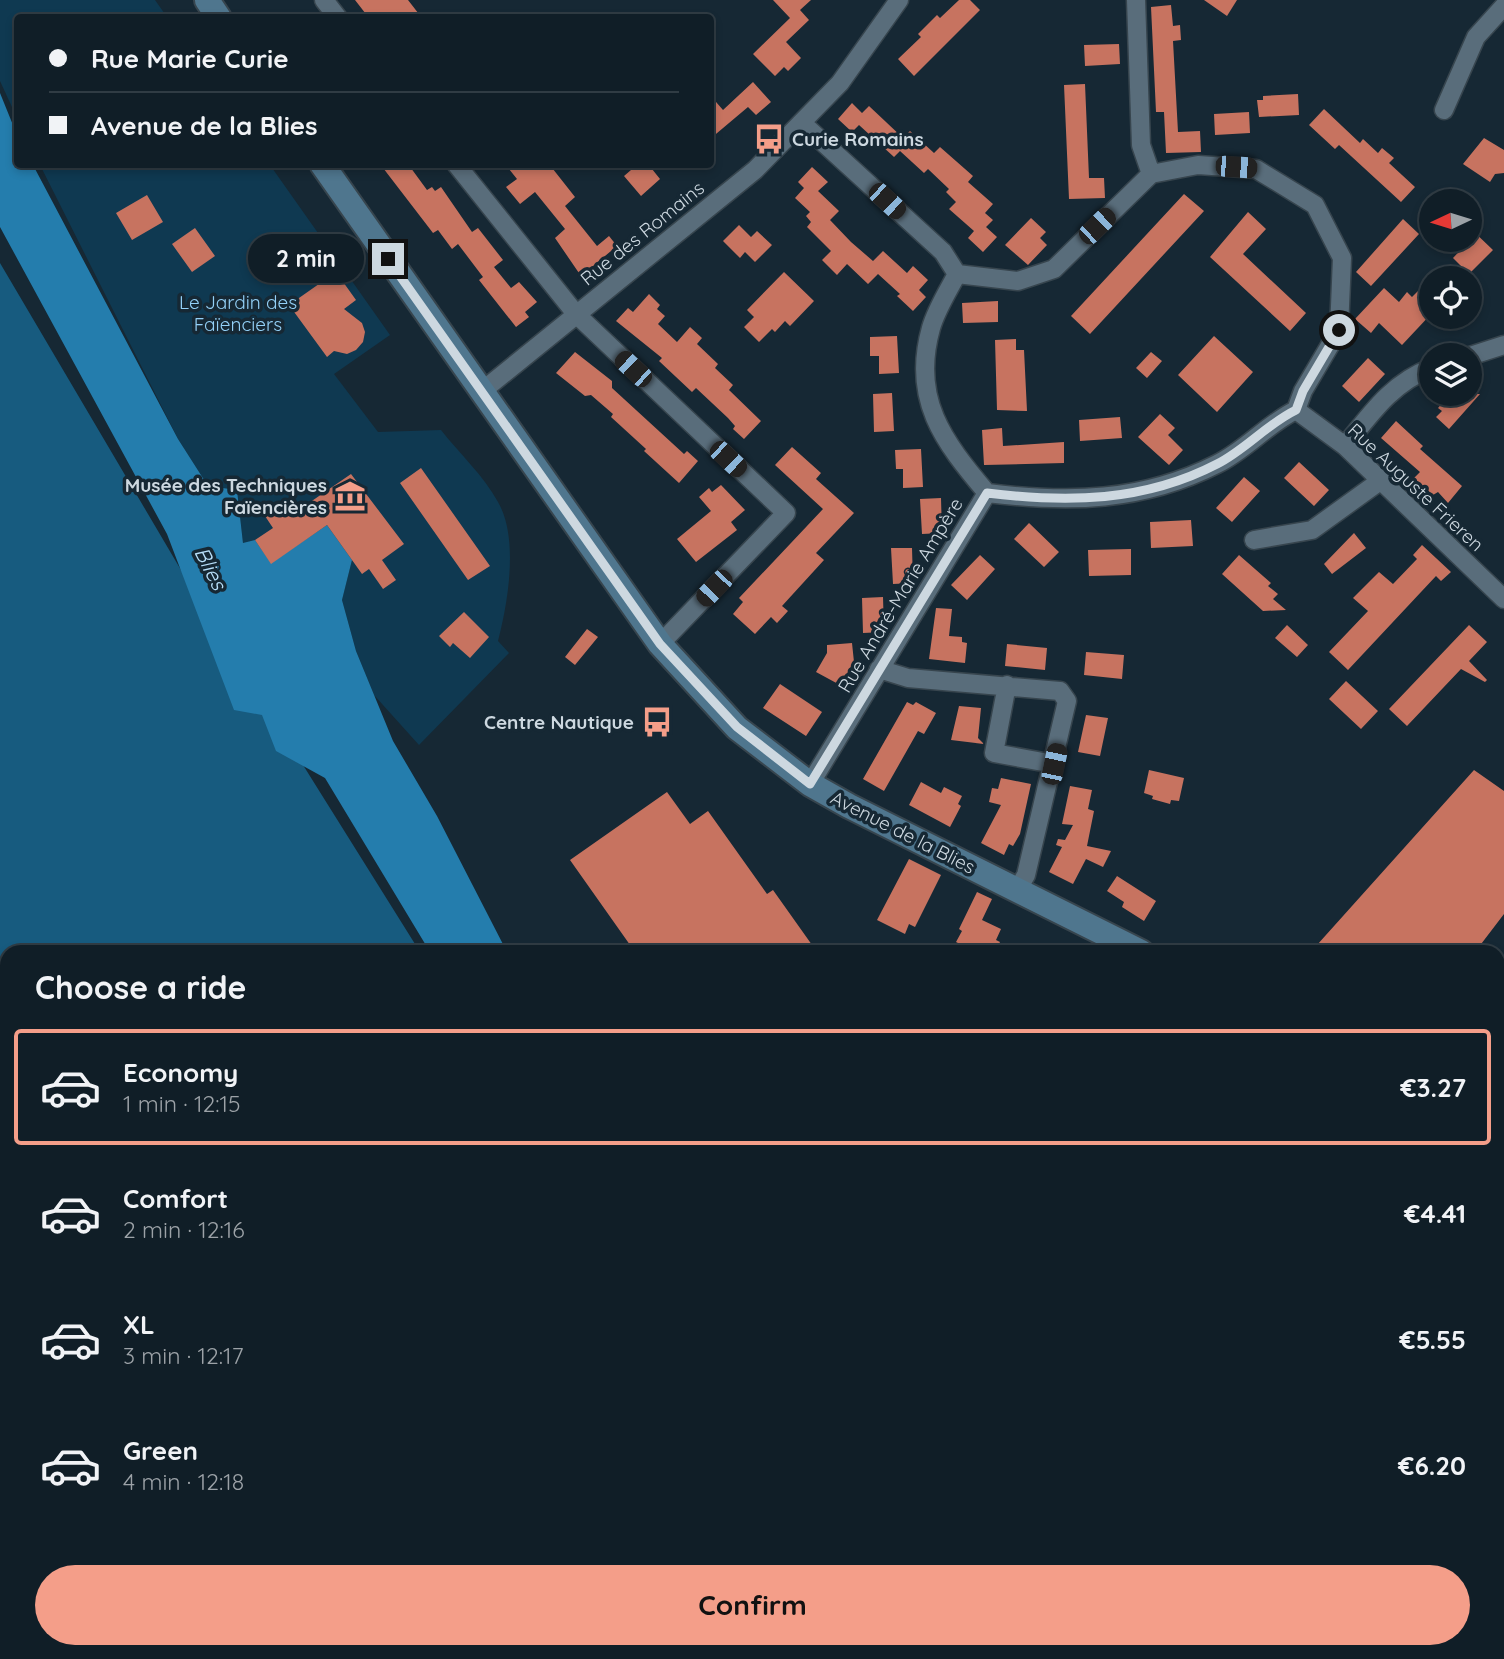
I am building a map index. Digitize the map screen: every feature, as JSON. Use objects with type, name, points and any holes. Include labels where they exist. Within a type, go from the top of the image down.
[{"type":"main road","name":"Avenue de la Blies","points":[[325,168],[660,644],[737,727],[810,784],[1127,945]]},
{"type":"street","points":[[324,0],[335,14]]},
{"type":"street","name":"Rue des Romains","points":[[481,392],[755,170],[803,124],[840,83],[899,0]]},
{"type":"street","points":[[1136,0],[1141,145],[1151,174]]},
{"type":"street","points":[[1444,110],[1476,37],[1504,6]]},
{"type":"street","points":[[803,124],[943,252],[957,274],[1018,281],[1054,269],[1151,174],[1198,165],[1256,169],[1315,205],[1342,258],[1339,330],[1303,391],[1296,410],[1276,420],[1219,463],[1163,488],[1095,499],[1023,498],[987,493]]},
{"type":"street","points":[[459,168],[576,314],[786,513],[660,644]]},
{"type":"street","name":"Rue André-Marie Ampère","points":[[810,784],[987,493],[955,456],[932,415],[924,365],[931,326],[957,274]]},
{"type":"street","points":[[1482,352],[1504,345]]},
{"type":"street","points":[[1345,446],[1381,400],[1419,373]]},
{"type":"street","name":"Rue Auguste Frieren","points":[[1296,410],[1345,446],[1504,599]]},
{"type":"street","points":[[1254,540],[1312,530],[1380,481]]},
{"type":"street","points":[[879,669],[908,678],[1060,691],[1067,701],[1026,875],[1018,889]]},
{"type":"street","points":[[1007,685],[994,753],[1054,764]]},
{"type":"green space","points":[[0,0],[155,0],[165,14],[14,14],[14,111],[0,81]]},
{"type":"green space","name":"Le Jardin des Faïenciers","points":[[42,168],[272,168],[390,335],[334,374],[378,432],[441,430],[479,474],[498,502],[508,534],[510,571],[498,641],[509,653],[419,745],[374,695],[356,651],[342,600],[352,560],[271,564],[243,543],[237,491],[208,486],[178,439]]},
{"type":"shaded area","points":[[0,263],[181,570],[416,945],[0,945]]},
{"type":"water","name":"Blies","points":[[0,93],[14,128],[14,168],[35,168],[178,439],[208,486],[237,490],[243,543],[255,540],[271,563],[327,525],[352,560],[342,600],[356,651],[393,741],[437,816],[503,945],[426,945],[325,778],[276,751],[262,715],[234,710],[167,534],[0,227]]},
{"type":"building","points":[[355,0],[408,0],[419,14],[366,14]]},
{"type":"building","points":[[773,0],[811,0],[800,10],[809,20],[786,42],[801,58],[788,71],[784,67],[775,76],[753,54],[790,18]]},
{"type":"building","points":[[959,0],[970,0],[980,10],[914,76],[898,59],[921,37],[918,34],[937,15],[940,18]]},
{"type":"building","points":[[1204,0],[1237,0],[1227,16]]},
{"type":"building","points":[[1171,5],[1173,26],[1180,25],[1181,40],[1173,41],[1178,132],[1200,131],[1201,152],[1166,153],[1164,112],[1156,112],[1151,7]]},
{"type":"building","points":[[1119,44],[1120,64],[1085,66],[1084,45]]},
{"type":"building","points":[[753,82],[771,102],[756,115],[748,107],[714,136],[714,100],[723,110]]},
{"type":"building","points":[[1085,84],[1089,178],[1104,178],[1105,198],[1069,199],[1064,85]]},
{"type":"building","points":[[1298,94],[1299,115],[1259,117],[1257,100],[1263,100],[1263,96]]},
{"type":"building","points":[[852,103],[862,113],[869,106],[903,138],[910,131],[934,153],[940,147],[973,176],[968,182],[993,204],[985,213],[993,220],[986,227],[997,237],[983,252],[968,238],[974,231],[949,209],[956,202],[946,192],[949,189],[928,169],[924,173],[900,151],[894,157],[859,125],[852,132],[838,119]]},
{"type":"building","points":[[1324,109],[1360,143],[1363,139],[1378,153],[1382,148],[1394,158],[1389,163],[1415,187],[1401,202],[1339,145],[1335,149],[1309,125]]},
{"type":"building","points":[[1249,112],[1250,133],[1215,135],[1214,114]]},
{"type":"building","points":[[1484,138],[1504,150],[1504,173],[1495,174],[1490,182],[1463,164]]},
{"type":"building","points":[[812,167],[828,182],[818,191],[839,211],[830,220],[851,242],[873,261],[883,251],[907,273],[913,266],[928,280],[919,290],[926,297],[913,311],[897,296],[900,294],[878,274],[868,284],[847,264],[837,275],[822,260],[831,251],[807,227],[811,222],[806,216],[810,212],[795,198],[804,188],[798,182]]},
{"type":"building","points":[[383,168],[411,168],[427,190],[432,187],[435,191],[441,187],[472,232],[478,228],[503,260],[494,267],[511,288],[519,282],[537,302],[525,312],[529,317],[516,327],[479,280],[483,277],[458,244],[452,249],[438,230],[433,233]]},
{"type":"building","points":[[508,168],[552,168],[575,197],[565,206],[597,246],[609,236],[617,246],[581,276],[555,238],[565,229],[535,192],[520,204],[506,187],[517,179]]},
{"type":"building","points":[[633,168],[651,168],[660,179],[641,196],[624,176]]},
{"type":"building","points":[[1184,194],[1204,211],[1090,334],[1071,316]]},
{"type":"building","points":[[147,195],[163,222],[132,240],[116,213]]},
{"type":"building","points":[[1248,212],[1266,229],[1243,254],[1306,313],[1290,331],[1210,257]]},
{"type":"building","points":[[1031,218],[1046,232],[1040,238],[1047,245],[1028,265],[1005,245]]},
{"type":"building","points":[[1403,219],[1419,234],[1371,286],[1356,272]]},
{"type":"building","points":[[739,225],[751,237],[757,231],[772,245],[755,262],[745,252],[740,258],[723,241]]},
{"type":"building","points":[[195,228],[215,256],[192,272],[172,244]]},
{"type":"building","points":[[1482,239],[1493,250],[1477,266],[1461,266],[1453,258],[1459,252],[1482,252]]},
{"type":"building","points":[[336,272],[356,300],[344,309],[362,323],[365,332],[363,342],[356,350],[347,354],[334,351],[327,357],[289,305]]},
{"type":"building","points":[[784,272],[814,301],[790,326],[785,321],[775,332],[772,329],[759,342],[744,327],[754,317],[747,310]]},
{"type":"building","points":[[1384,288],[1399,302],[1407,292],[1412,297],[1419,290],[1419,327],[1402,345],[1379,323],[1371,333],[1355,319]]},
{"type":"building","points":[[649,294],[660,305],[657,309],[665,316],[658,324],[677,342],[690,327],[702,338],[697,344],[718,364],[715,368],[733,385],[729,390],[761,421],[744,439],[733,429],[735,426],[728,418],[696,388],[692,392],[659,361],[662,358],[616,321],[628,308],[633,312]]},
{"type":"building","points":[[998,301],[998,322],[963,323],[962,303]]},
{"type":"building","points":[[897,336],[899,373],[879,374],[879,356],[870,356],[870,337]]},
{"type":"building","points":[[1214,336],[1253,372],[1217,412],[1178,375]]},
{"type":"building","points":[[1016,339],[1016,350],[1024,350],[1027,411],[997,410],[995,340]]},
{"type":"building","points":[[575,352],[612,381],[612,388],[684,454],[687,451],[698,461],[679,483],[611,417],[613,414],[591,395],[585,396],[556,373]]},
{"type":"building","points":[[1151,352],[1162,361],[1147,378],[1136,368]]},
{"type":"building","points":[[1368,358],[1385,374],[1359,402],[1342,386]]},
{"type":"building","points":[[892,393],[894,431],[874,432],[873,394]]},
{"type":"building","points":[[1469,406],[1449,429],[1436,417],[1442,411],[1438,408]]},
{"type":"building","points":[[1160,414],[1175,428],[1168,435],[1183,450],[1169,465],[1138,437]]},
{"type":"building","points":[[1120,417],[1122,438],[1080,441],[1079,420]]},
{"type":"building","points":[[1396,421],[1423,446],[1420,449],[1462,486],[1448,503],[1438,492],[1433,495],[1414,478],[1420,472],[1381,438]]},
{"type":"building","points":[[1002,428],[1003,446],[1064,442],[1064,463],[984,465],[982,430]]},
{"type":"building","points":[[792,447],[821,473],[816,479],[854,513],[816,553],[824,560],[782,606],[788,611],[777,623],[771,617],[755,634],[733,614],[743,602],[739,598],[823,509],[775,465]]},
{"type":"building","points":[[921,449],[923,487],[903,488],[903,469],[896,469],[895,450]]},
{"type":"building","points":[[1299,462],[1329,490],[1314,506],[1284,478]]},
{"type":"building","points":[[421,468],[490,566],[468,580],[400,483]]},
{"type":"building","points":[[351,474],[404,544],[382,560],[396,580],[383,589],[369,569],[362,574],[327,525],[271,564],[255,540],[273,528],[265,516],[282,504],[290,516]]},
{"type":"building","points":[[1244,477],[1260,491],[1232,522],[1216,508]]},
{"type":"building","points":[[721,485],[745,510],[731,522],[737,530],[696,562],[677,539],[711,511],[699,497],[709,488],[712,492]]},
{"type":"building","points":[[941,498],[942,533],[922,534],[920,499]]},
{"type":"building","points":[[1191,520],[1193,546],[1151,548],[1150,522]]},
{"type":"building","points":[[1029,523],[1059,552],[1044,567],[1014,539]]},
{"type":"building","points":[[1354,533],[1366,548],[1332,574],[1324,564]]},
{"type":"building","points":[[1422,545],[1451,572],[1441,581],[1436,576],[1348,670],[1329,652],[1368,611],[1353,598],[1379,572],[1393,584],[1417,559],[1413,555]]},
{"type":"building","points":[[891,548],[912,548],[913,583],[893,584]]},
{"type":"building","points":[[1131,549],[1131,575],[1089,576],[1088,550]]},
{"type":"building","points":[[980,555],[995,569],[967,600],[951,585]]},
{"type":"building","points":[[1239,555],[1271,583],[1268,586],[1278,594],[1273,599],[1286,610],[1263,611],[1222,574]]},
{"type":"building","points":[[883,597],[884,632],[863,633],[862,598]]},
{"type":"building","points":[[936,608],[952,609],[949,636],[962,637],[962,642],[967,643],[965,663],[929,659]]},
{"type":"building","points":[[464,612],[489,637],[470,658],[453,643],[450,647],[439,636]]},
{"type":"building","points":[[1287,625],[1308,645],[1297,657],[1275,638]]},
{"type":"building","points":[[1469,625],[1487,642],[1469,661],[1487,680],[1485,682],[1461,669],[1407,726],[1389,709]]},
{"type":"building","points":[[587,629],[598,637],[575,665],[565,657]]},
{"type":"building","points":[[852,643],[854,662],[840,685],[816,672],[827,653],[827,645]]},
{"type":"building","points":[[1007,644],[1047,648],[1045,670],[1005,666]]},
{"type":"building","points":[[1086,652],[1124,655],[1122,679],[1084,675]]},
{"type":"building","points":[[1346,681],[1378,711],[1361,729],[1329,699]]},
{"type":"building","points":[[780,684],[822,712],[806,736],[763,708]]},
{"type":"building","points":[[907,702],[913,705],[916,702],[936,713],[924,734],[918,731],[884,791],[863,779]]},
{"type":"building","points":[[959,706],[981,708],[978,738],[984,744],[951,740]]},
{"type":"building","points":[[1086,715],[1108,718],[1100,756],[1078,752]]},
{"type":"building","points":[[1149,770],[1184,778],[1179,801],[1171,800],[1170,804],[1152,799],[1153,796],[1144,793]]},
{"type":"building","points":[[1474,770],[1504,791],[1504,914],[1480,945],[1317,945]]},
{"type":"building","points":[[1001,778],[1031,784],[1020,834],[1013,846],[1009,844],[1004,855],[981,843],[1001,805],[989,802],[992,788],[998,789]]},
{"type":"building","points":[[921,782],[941,793],[944,787],[962,796],[958,804],[961,806],[950,827],[909,805]]},
{"type":"building","points":[[1070,786],[1092,790],[1088,809],[1094,811],[1087,846],[1111,851],[1103,867],[1086,859],[1073,884],[1049,872],[1062,847],[1056,845],[1058,839],[1065,840],[1073,825],[1062,824]]},
{"type":"building","points":[[667,792],[690,824],[708,811],[767,894],[773,890],[812,945],[630,945],[570,860]]},
{"type":"building","points":[[909,859],[941,875],[915,927],[909,924],[905,934],[877,920]]},
{"type":"building","points":[[1117,876],[1156,901],[1144,921],[1122,907],[1124,902],[1107,891]]},
{"type":"building","points":[[977,892],[992,899],[982,920],[1001,929],[996,940],[1000,942],[998,945],[962,945],[956,942],[962,931],[959,929]]},
{"type":"place","name":"Curie Romains","points":[[769,139]]},
{"type":"place","name":"Musée des Techniques Faïencières","points":[[350,496]]},
{"type":"place","name":"Centre Nautique","points":[[657,722]]},
{"type":"route","points":[[388,259],[660,644],[737,727],[810,784],[987,493],[1023,498],[1095,499],[1163,488],[1219,463],[1276,420],[1296,410],[1303,391],[1339,330]]}]
